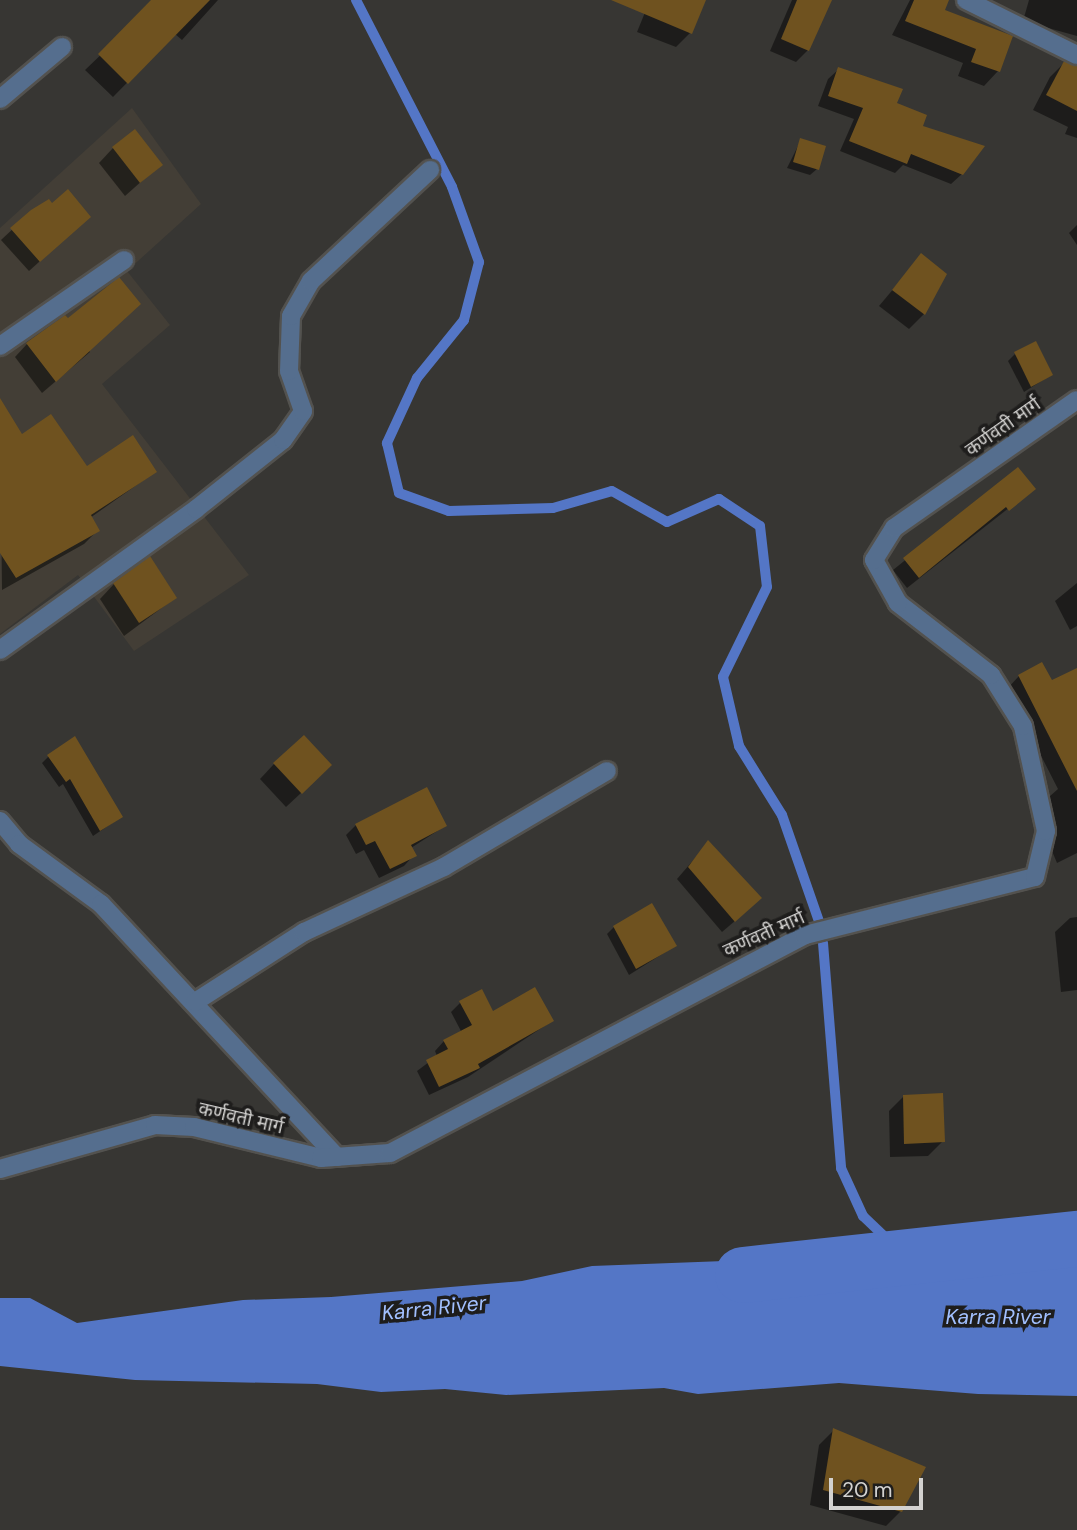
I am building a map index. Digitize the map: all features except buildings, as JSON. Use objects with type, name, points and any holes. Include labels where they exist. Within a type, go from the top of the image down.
[{"type":"street","points":[[966,0],[1077,55]]},
{"type":"street","points":[[0,99],[62,47]]},
{"type":"street","points":[[0,650],[196,509],[283,440],[303,411],[289,371],[291,316],[311,281],[430,170]]},
{"type":"street","points":[[0,346],[124,260]]},
{"type":"street","name":"कर्णवती मार्ग","points":[[0,1169],[155,1125],[194,1127],[321,1158],[390,1153],[805,935],[1035,877],[1046,831],[1023,726],[991,676],[898,603],[873,560],[894,528],[1077,400]]},
{"type":"street","points":[[195,1002],[304,932],[444,867],[607,771]]},
{"type":"street","points":[[0,821],[19,844],[101,904],[337,1157]]},
{"type":"shaded area","points":[[132,108],[201,204],[127,271],[170,325],[102,384],[249,575],[134,651],[78,575],[0,634],[0,228]]},
{"type":"water","name":"Karra River","points":[[1077,1228],[1077,1396],[978,1394],[839,1383],[698,1394],[664,1388],[506,1395],[445,1389],[381,1392],[317,1384],[135,1380],[0,1366],[0,1298],[30,1298],[77,1323],[243,1300],[331,1297],[522,1281],[592,1266],[805,1258],[829,1273],[849,1272],[870,1255]]},
{"type":"waterway","points":[[356,0],[452,187],[479,262],[464,320],[417,378],[387,443],[399,493],[449,511],[553,508],[612,491],[667,522],[719,499],[760,526],[767,587],[723,677],[739,746],[782,815],[819,921]]},
{"type":"waterway","points":[[823,943],[841,1168],[863,1216],[907,1258]]},
{"type":"waterway","name":"Karra River","points":[[743,1275],[1077,1239]]}]
